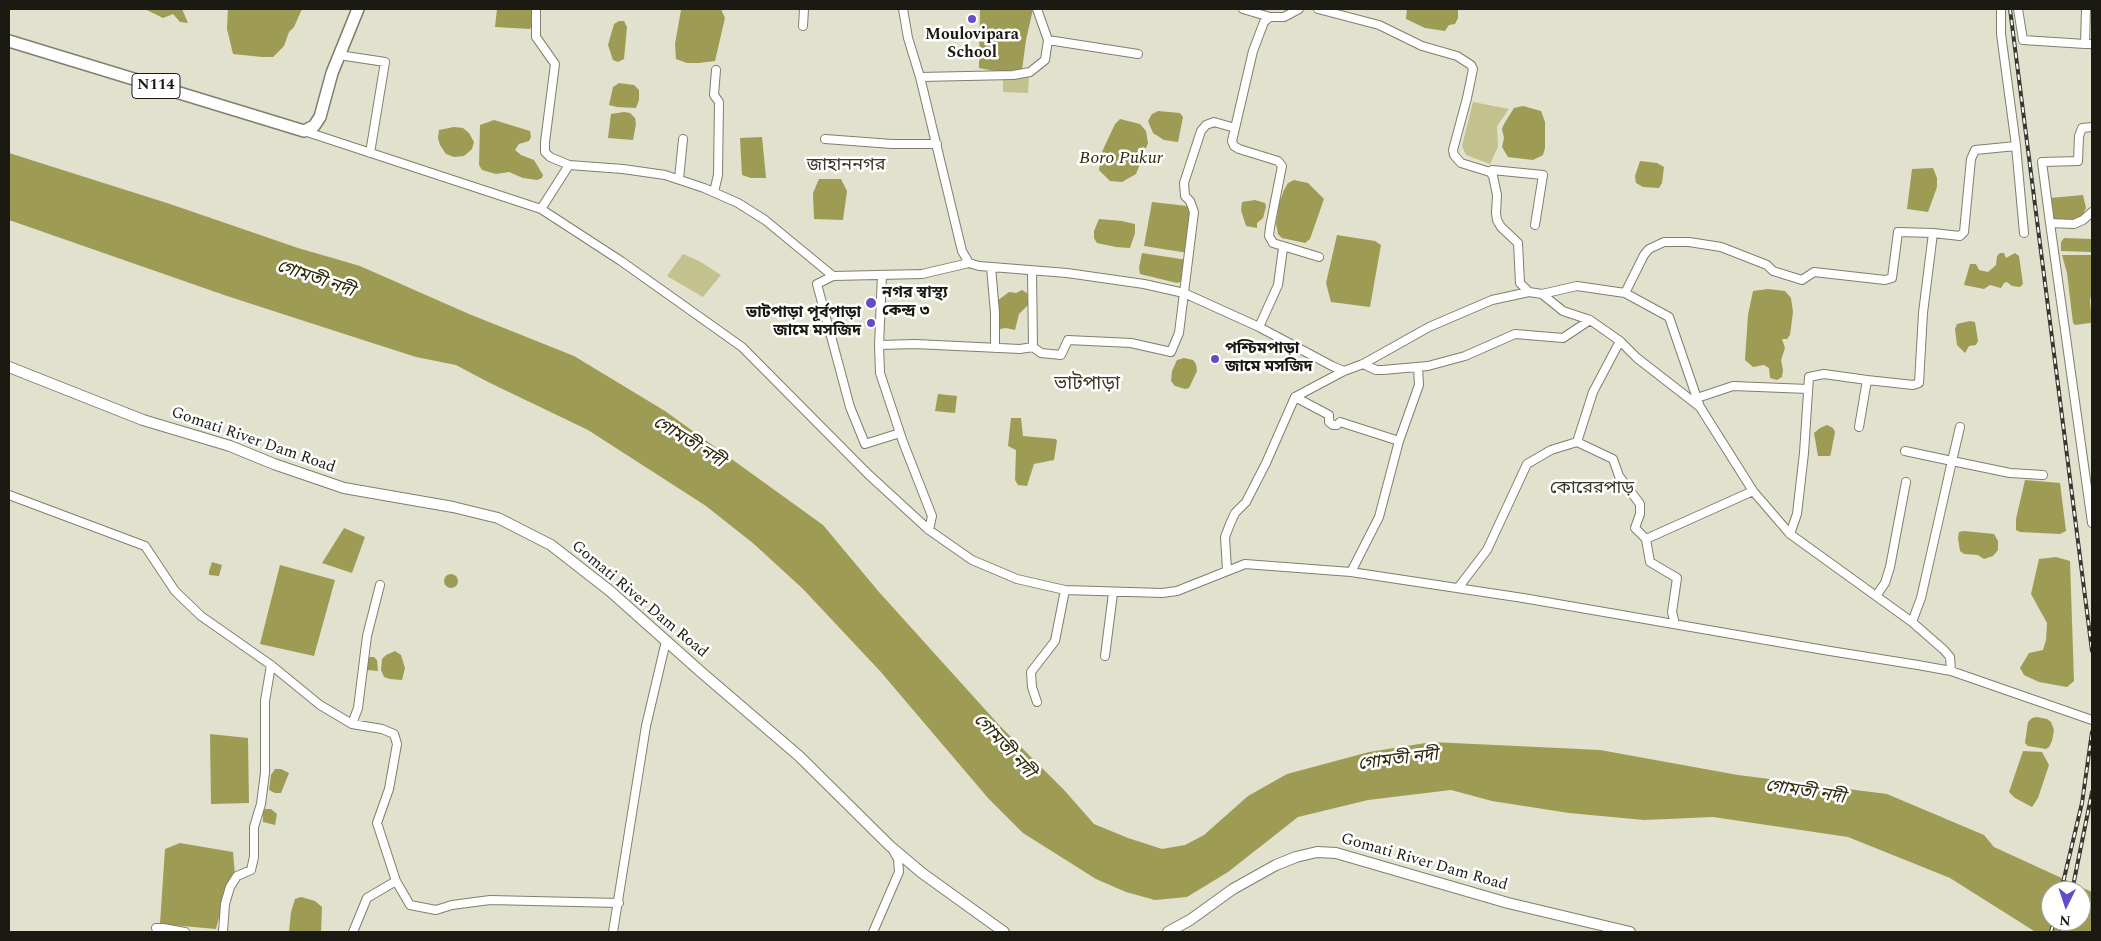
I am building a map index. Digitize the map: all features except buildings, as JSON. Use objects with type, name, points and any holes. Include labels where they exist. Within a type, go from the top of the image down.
[{"type":"highway","points":[[304,131],[314,126],[320,117],[338,55],[358,9]]},
{"type":"highway","name":"N114","points":[[9,41],[304,131]]},
{"type":"main road","name":"Gomati River Dam Road","points":[[9,368],[143,420],[230,446],[274,464],[344,488],[453,507],[498,518],[551,545],[610,591],[799,756],[890,846],[951,896],[1004,932]]},
{"type":"main road","name":"Gomati River Dam Road","points":[[1168,932],[1190,920],[1233,889],[1276,864],[1296,856],[1317,852],[1336,853],[1508,902],[1630,932]]},
{"type":"street","points":[[536,9],[536,37],[555,62],[544,142],[545,152],[550,157],[569,165],[648,172],[679,179],[714,192],[738,203],[765,220],[834,276]]},
{"type":"street","points":[[803,26],[804,9]]},
{"type":"street","points":[[903,9],[908,38],[920,77],[962,251],[969,263]]},
{"type":"street","points":[[920,77],[1013,75],[1030,72],[1045,60],[1048,40],[1038,9]]},
{"type":"street","points":[[1243,9],[1270,17],[1284,17],[1299,9]]},
{"type":"street","points":[[1318,9],[1379,25],[1422,46],[1468,61],[1473,68],[1453,150],[1454,155],[1461,163],[1490,172],[1492,170],[1543,175],[1536,225]]},
{"type":"street","points":[[2001,9],[2001,34],[2016,146],[2024,233]]},
{"type":"street","points":[[2018,9],[2023,40],[2089,44],[2086,9]]},
{"type":"street","points":[[1270,17],[1264,22],[1253,51],[1232,141],[1234,146],[1239,149],[1278,161],[1282,166],[1269,236],[1273,243],[1283,248],[1319,257]]},
{"type":"street","points":[[1048,40],[1138,54]]},
{"type":"street","points":[[338,55],[385,62],[370,153]]},
{"type":"street","points":[[714,192],[718,175],[719,102],[714,95],[716,70]]},
{"type":"street","points":[[1032,271],[1034,347],[1041,353],[1061,355],[1068,340],[1131,343],[1171,352],[1179,333],[1194,212],[1190,201],[1184,196],[1184,183],[1201,131],[1206,125],[1214,122],[1235,128]]},
{"type":"street","points":[[2092,127],[2082,128],[2079,136],[2078,161],[2042,162],[2092,523]]},
{"type":"street","points":[[304,131],[541,208],[651,282],[742,347],[868,474],[929,530],[972,560],[1017,579],[1065,590],[1162,593],[1176,591],[1245,564],[1351,572],[1458,588],[1951,671],[2092,720]]},
{"type":"street","points":[[679,179],[683,139]]},
{"type":"street","points":[[826,139],[892,144],[936,144]]},
{"type":"street","points":[[1625,293],[1644,255],[1649,249],[1664,242],[1689,242],[1721,247],[1767,265],[1773,271],[1802,280],[1814,272],[1885,280],[1892,278],[1898,232],[1960,236],[1964,232],[1971,160],[1974,150],[2016,146]]},
{"type":"street","points":[[541,208],[569,165]]},
{"type":"street","points":[[1490,172],[1495,181],[1497,220],[1500,227],[1518,243],[1520,283],[1529,292]]},
{"type":"street","points":[[2050,223],[2074,224],[2083,220],[2092,212]]},
{"type":"street","points":[[1790,534],[1797,514],[1809,377],[1824,374],[1914,385],[1919,382],[1923,313],[1933,233]]},
{"type":"street","points":[[1259,327],[1278,285],[1283,248]]},
{"type":"street","points":[[900,433],[865,444],[850,407],[817,284],[834,276],[922,274],[969,263],[991,267],[1067,273],[1144,284],[1184,294],[1259,327],[1332,366],[1344,370]]},
{"type":"street","points":[[991,267],[995,312],[995,348]]},
{"type":"street","points":[[882,275],[879,345],[880,373],[900,433],[932,516],[929,530]]},
{"type":"street","points":[[1227,570],[1225,537],[1230,524],[1236,513],[1246,502],[1266,463],[1294,398],[1344,370],[1363,364],[1429,327],[1492,300],[1529,292],[1542,294],[1577,286],[1625,293],[1669,317],[1700,408],[1753,491],[1790,534],[1912,622],[1944,650],[1950,657],[1951,671]]},
{"type":"street","points":[[1542,294],[1563,311],[1590,320],[1620,342],[1637,358],[1700,408]]},
{"type":"street","points":[[1363,364],[1376,370],[1428,366],[1465,356],[1515,334],[1563,338],[1590,320]]},
{"type":"street","points":[[1577,442],[1594,392],[1620,342]]},
{"type":"street","points":[[879,345],[1020,349],[1034,347]]},
{"type":"street","points":[[1351,572],[1381,511],[1399,441],[1419,385],[1418,367]]},
{"type":"street","points":[[1859,427],[1867,380]]},
{"type":"street","points":[[1696,398],[1733,386],[1808,389]]},
{"type":"street","points":[[1294,398],[1329,415],[1329,422],[1333,424],[1337,425],[1340,422],[1399,441]]},
{"type":"street","points":[[1912,622],[1921,598],[1960,427]]},
{"type":"street","points":[[1458,588],[1487,550],[1527,464],[1551,450],[1577,442],[1613,459],[1619,476],[1640,504],[1640,514],[1635,528],[1646,539],[1650,562],[1677,578],[1672,612],[1675,624]]},
{"type":"street","points":[[1905,451],[2010,473],[2043,475]]},
{"type":"street","points":[[1876,596],[1885,583],[1890,567],[1906,482]]},
{"type":"street","points":[[1646,539],[1753,491]]},
{"type":"street","points":[[9,495],[145,546],[175,591],[201,616],[270,665],[320,705],[352,724],[382,729],[394,734],[397,744],[388,789],[377,823],[396,881],[410,905],[436,910],[452,905],[490,900],[619,903]]},
{"type":"street","points":[[352,724],[358,708],[367,636],[380,585]]},
{"type":"street","points":[[1037,702],[1032,688],[1031,672],[1056,641],[1065,590]]},
{"type":"street","points":[[1105,656],[1113,592]]},
{"type":"street","points":[[613,932],[646,726],[666,641]]},
{"type":"street","points":[[223,932],[225,904],[230,887],[237,876],[251,870],[254,857],[254,827],[261,804],[264,773],[265,701],[270,665]]},
{"type":"street","points":[[873,932],[899,872],[898,859],[890,846]]},
{"type":"street","points":[[353,932],[367,898],[396,881]]},
{"type":"street","points":[[156,928],[185,932]]},
{"type":"shaded area","points":[[1029,76],[1028,93],[1003,92],[1003,77]]},
{"type":"shaded area","points":[[1473,102],[1509,109],[1497,126],[1498,147],[1490,164],[1466,155],[1462,146]]},
{"type":"shaded area","points":[[683,254],[699,261],[721,275],[703,297],[667,276]]},
{"type":"water","points":[[145,9],[182,9],[188,23],[180,22],[173,14],[163,18]]},
{"type":"water","points":[[228,9],[302,9],[294,27],[289,32],[284,46],[273,57],[262,57],[233,54],[227,29]]},
{"type":"water","points":[[497,9],[532,9],[530,29],[495,27]]},
{"type":"water","points":[[721,9],[725,18],[715,61],[687,63],[676,59],[675,44],[681,10]]},
{"type":"water","points":[[980,9],[1033,9],[1022,70],[1000,72],[979,68]]},
{"type":"water","points":[[1407,9],[1458,9],[1458,18],[1455,24],[1449,25],[1445,31],[1425,28],[1406,19]]},
{"type":"water","points":[[624,21],[627,27],[624,59],[618,62],[613,60],[608,45],[614,24]]},
{"type":"water","points":[[619,83],[634,85],[639,90],[639,100],[636,108],[609,105],[613,87]]},
{"type":"water","points":[[1523,106],[1541,111],[1545,122],[1545,148],[1543,155],[1533,160],[1508,157],[1502,147],[1504,138],[1502,129],[1504,124],[1514,108]]},
{"type":"water","points":[[1158,111],[1180,113],[1183,117],[1178,142],[1164,140],[1153,133],[1148,121],[1152,114]]},
{"type":"water","points":[[630,113],[635,118],[636,124],[633,140],[608,138],[611,114]]},
{"type":"water","name":"Boro Pukur","points":[[1120,119],[1140,124],[1146,131],[1148,143],[1136,174],[1122,182],[1110,181],[1099,170],[1101,154],[1115,124]]},
{"type":"water","points":[[494,120],[530,131],[531,137],[529,141],[519,144],[515,150],[521,155],[534,160],[543,175],[542,178],[537,180],[523,178],[509,172],[496,174],[482,170],[479,165],[480,125]]},
{"type":"water","points":[[454,127],[463,128],[469,133],[474,142],[472,149],[464,156],[454,157],[446,154],[440,145],[438,138],[439,130]]},
{"type":"water","points":[[762,137],[766,178],[751,178],[742,175],[740,138]]},
{"type":"water","name":"গোমতী নদী","points":[[9,153],[170,204],[298,248],[360,266],[469,314],[574,356],[665,411],[823,525],[879,592],[1000,726],[1065,791],[1094,824],[1128,838],[1162,849],[1185,845],[1204,835],[1248,796],[1287,774],[1369,752],[1432,742],[1600,750],[1738,775],[1887,794],[1984,835],[1994,847],[2068,881],[2041,881],[2041,931],[2091,931],[2092,892],[2092,932],[2034,931],[1950,878],[1848,837],[1713,817],[1644,820],[1569,813],[1492,801],[1451,790],[1368,800],[1298,817],[1228,872],[1187,897],[1155,900],[1126,892],[1096,879],[1023,833],[988,798],[880,671],[803,589],[754,544],[706,506],[588,430],[456,365],[416,357],[227,296],[9,220]]},
{"type":"water","points":[[1640,161],[1657,163],[1664,167],[1662,183],[1659,188],[1643,187],[1636,183],[1635,176]]},
{"type":"water","points":[[1933,168],[1937,178],[1937,187],[1928,212],[1907,209],[1912,169]]},
{"type":"water","points":[[819,179],[841,179],[847,191],[843,220],[814,219],[813,193]]},
{"type":"water","points":[[1294,180],[1308,183],[1324,199],[1310,239],[1305,243],[1282,238],[1278,234],[1276,224],[1279,204],[1284,190],[1288,183]]},
{"type":"water","points":[[2083,195],[2086,208],[2081,218],[2076,220],[2054,220],[2050,198]]},
{"type":"water","points":[[1255,200],[1265,203],[1266,207],[1263,218],[1257,223],[1257,228],[1246,226],[1241,210],[1242,202]]},
{"type":"water","points":[[1152,202],[1187,206],[1193,210],[1188,253],[1144,246]]},
{"type":"water","points":[[1099,219],[1135,224],[1135,233],[1130,248],[1097,243],[1094,238],[1094,231]]},
{"type":"water","points":[[1337,235],[1375,241],[1381,245],[1370,307],[1331,302],[1326,283]]},
{"type":"water","points":[[2064,238],[2092,239],[2092,252],[2061,251],[2061,242]]},
{"type":"water","points":[[1142,253],[1187,260],[1185,280],[1177,283],[1140,274],[1139,268]]},
{"type":"water","points":[[2000,253],[2004,253],[2006,258],[2015,253],[2019,256],[2023,284],[2020,287],[2012,286],[2007,282],[2001,288],[1990,285],[1984,289],[1964,285],[1970,264],[1976,264],[1979,270],[1988,272],[1996,265],[1997,256]]},
{"type":"water","points":[[2062,255],[2092,255],[2092,291],[2090,301],[2092,322],[2090,323],[2075,325],[2073,323],[2067,273]]},
{"type":"water","points":[[1768,289],[1785,291],[1791,298],[1793,312],[1790,335],[1787,339],[1782,339],[1785,348],[1781,360],[1783,370],[1782,377],[1777,380],[1770,378],[1769,368],[1764,365],[1753,367],[1745,360],[1748,315],[1753,291]]},
{"type":"water","points":[[1022,290],[1027,293],[1029,304],[1019,314],[1015,330],[1000,329],[997,301],[1009,292],[1016,293]]},
{"type":"water","points":[[1970,321],[1975,322],[1978,341],[1976,345],[1969,346],[1965,353],[1957,345],[1955,329],[1957,324]]},
{"type":"water","points":[[1184,358],[1193,360],[1197,371],[1189,388],[1185,389],[1175,386],[1171,381],[1172,371],[1177,360]]},
{"type":"water","points":[[938,394],[957,396],[955,413],[935,411]]},
{"type":"water","points":[[1011,418],[1021,418],[1023,436],[1056,439],[1057,441],[1054,460],[1034,464],[1027,486],[1018,485],[1015,480],[1016,450],[1008,446]]},
{"type":"water","points":[[1827,425],[1833,428],[1835,432],[1831,453],[1830,456],[1818,456],[1814,433]]},
{"type":"water","points":[[2025,480],[2060,483],[2066,531],[2060,534],[2020,532],[2016,530],[2016,519]]},
{"type":"water","points":[[344,528],[365,537],[352,573],[322,563]]},
{"type":"water","points":[[1959,532],[1994,534],[1998,541],[1998,550],[1993,556],[1984,559],[1978,555],[1964,554],[1960,551],[1958,538]]},
{"type":"water","points":[[2056,557],[2070,561],[2074,681],[2067,687],[2039,682],[2024,675],[2020,668],[2029,653],[2043,650],[2046,640],[2047,623],[2031,594],[2039,559]]},
{"type":"water","points":[[212,562],[222,565],[219,576],[209,575]]},
{"type":"water","points":[[280,565],[335,580],[314,656],[260,644]]},
{"type":"water","points":[[451,574],[456,576],[458,581],[456,586],[451,588],[446,586],[444,581],[446,576]]},
{"type":"water","points":[[395,651],[401,655],[405,668],[402,680],[384,677],[381,670],[382,659]]},
{"type":"water","points":[[369,657],[374,657],[377,660],[378,671],[367,670]]},
{"type":"water","points":[[2037,717],[2051,722],[2054,730],[2052,741],[2046,749],[2028,746],[2025,743],[2028,722],[2032,718]]},
{"type":"water","points":[[210,734],[248,738],[249,803],[211,804]]},
{"type":"water","points":[[2023,751],[2042,752],[2049,765],[2038,798],[2032,807],[2015,798],[2009,792]]},
{"type":"water","points":[[275,769],[281,769],[289,773],[281,793],[269,790],[271,775]]},
{"type":"water","points":[[271,809],[277,814],[275,825],[263,822],[263,810]]},
{"type":"water","points":[[180,843],[233,852],[235,875],[227,886],[216,929],[160,924],[165,849]]},
{"type":"water","points":[[301,897],[315,901],[322,907],[321,932],[289,932],[291,912],[295,899]]},
{"type":"railway","points":[[2010,9],[2092,651]]},
{"type":"railway","points":[[2063,881],[2082,803],[2092,732]]},
{"type":"railway","points":[[2074,881],[2092,792]]},
{"type":"place","name":"Moulovipara School","points":[[972,19]]},
{"type":"place","name":"নগর স্বাস্থ্য কেন্দ্র ৩","points":[[871,303]]},
{"type":"place","name":"ভাটপাড়া পূর্বপাড়া জামে মসজিদ","points":[[871,323]]},
{"type":"place","name":"পশ্চিমপাড়া জামে মসজিদ","points":[[1215,359]]},
{"type":"district","name":"জাহাননগর","points":[[846,166]]},
{"type":"district","name":"ভাটপাড়া","points":[[1087,385]]},
{"type":"district","name":"কোরেরপাড়","points":[[1592,489]]}]
